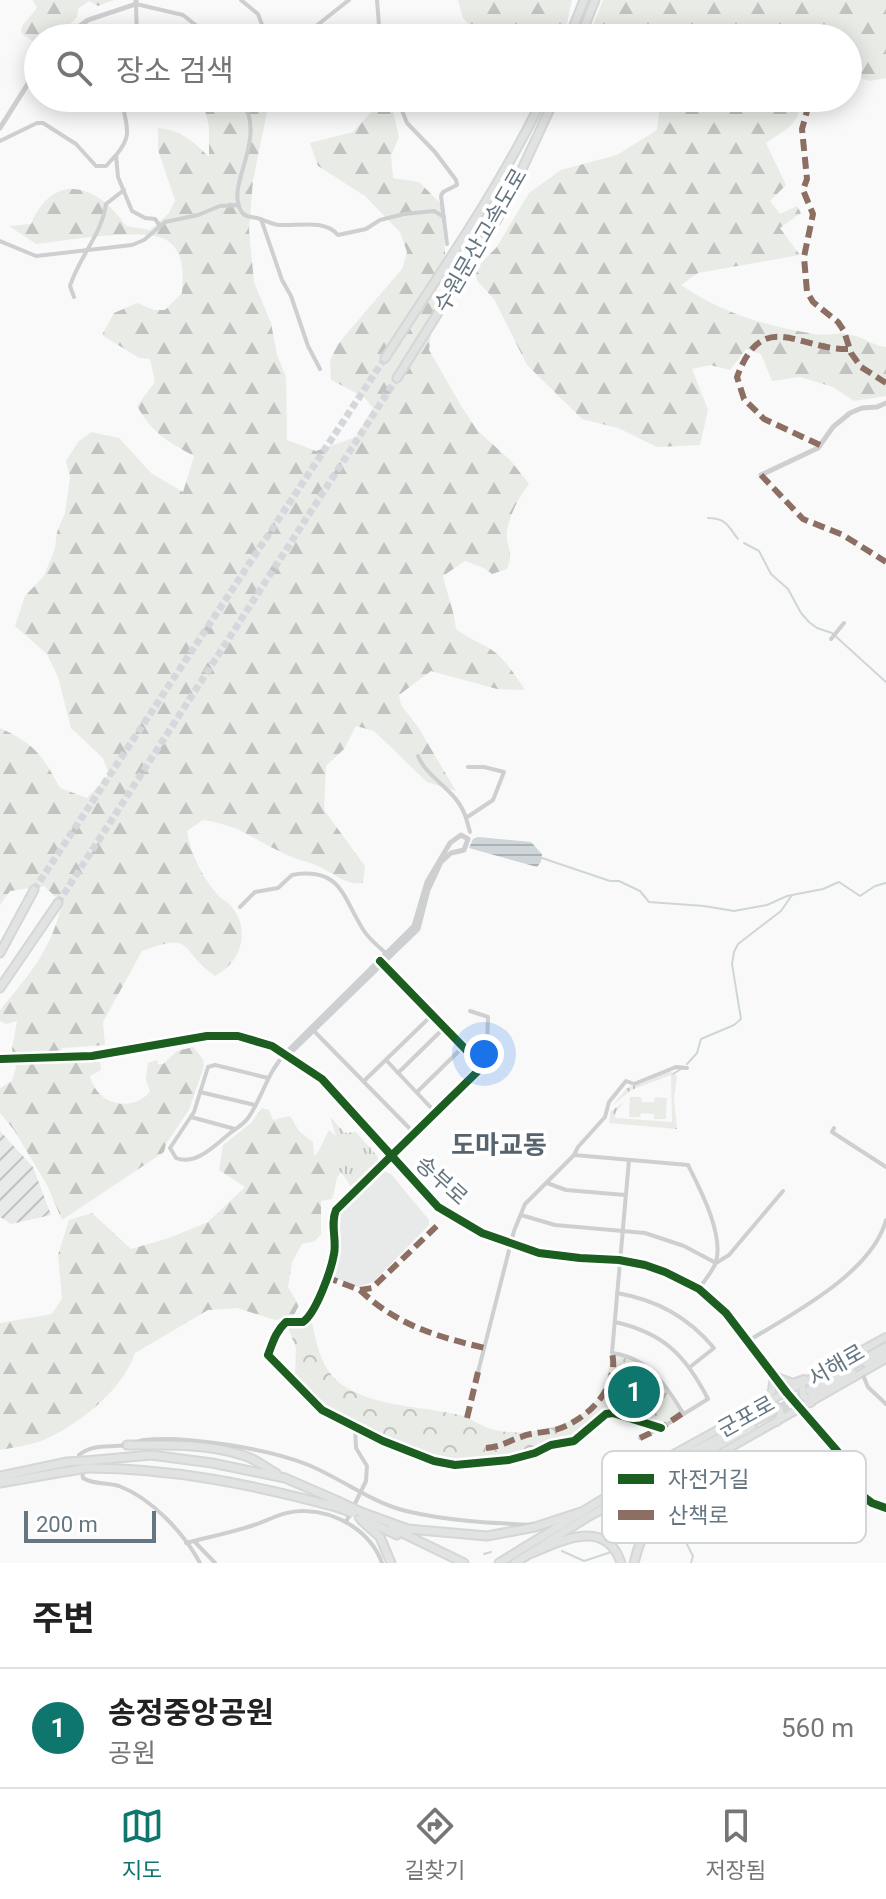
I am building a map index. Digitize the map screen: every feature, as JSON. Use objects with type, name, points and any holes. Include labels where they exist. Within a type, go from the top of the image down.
[{"type":"highway","points":[[575,24],[584,0]]},
{"type":"highway","points":[[586,24],[595,0]]},
{"type":"highway","name":"수원문산고속도로","points":[[385,358],[487,200],[536,112]]},
{"type":"highway","name":"수원문산고속도로","points":[[397,378],[504,208],[549,112]]},
{"type":"highway","points":[[0,953],[34,890]]},
{"type":"highway","points":[[0,988],[58,903]]},
{"type":"highway","points":[[811,1396],[886,1350]]},
{"type":"highway","points":[[694,1451],[771,1412]]},
{"type":"highway","points":[[706,1451],[771,1412]]},
{"type":"highway","points":[[127,1445],[194,1446],[244,1455],[357,1514],[459,1562]]},
{"type":"highway","points":[[0,1476],[151,1455],[212,1463],[285,1478]]},
{"type":"highway","points":[[86,1464],[165,1470],[337,1504]]},
{"type":"highway","points":[[0,1483],[68,1467]]},
{"type":"highway","points":[[499,1563],[602,1500]]},
{"type":"highway","name":"군포로","points":[[515,1563],[602,1510]]},
{"type":"highway","points":[[357,1514],[408,1529],[487,1536],[541,1525],[584,1511]]},
{"type":"highway","points":[[357,1514],[380,1537],[391,1563]]},
{"type":"highway","points":[[532,1553],[572,1536],[589,1535],[602,1539]]},
{"type":"highway","points":[[608,1543],[616,1549],[621,1563]]},
{"type":"highway","points":[[634,1563],[640,1543]]},
{"type":"main road","name":"서해로","points":[[787,1393],[886,1337]]},
{"type":"main road","name":"서해로","points":[[801,1409],[811,1396],[886,1359]]},
{"type":"main road","points":[[771,1412],[774,1376],[790,1383],[799,1382],[844,1360]]},
{"type":"main road","points":[[802,1385],[803,1395],[811,1396]]},
{"type":"main road","name":"군포로","points":[[720,1451],[771,1412],[787,1393]]},
{"type":"main road","name":"군포로","points":[[771,1412],[801,1409]]},
{"type":"street","points":[[241,0],[258,14],[262,24]]},
{"type":"street","points":[[319,24],[349,0]]},
{"type":"street","points":[[377,0],[379,24]]},
{"type":"street","points":[[82,24],[136,2],[183,15],[194,24]]},
{"type":"street","points":[[136,2],[137,24]]},
{"type":"street","points":[[0,128],[24,90]]},
{"type":"street","points":[[0,141],[43,123],[76,144],[96,166],[106,166],[126,143],[128,132],[124,112]]},
{"type":"street","points":[[248,112],[252,121],[250,146],[238,184],[239,205],[246,216],[276,225],[300,222],[333,228],[338,235],[366,229],[380,220],[404,214],[434,211],[444,217]]},
{"type":"street","points":[[403,112],[407,123],[456,180],[457,185],[441,196],[447,244]]},
{"type":"street","points":[[116,155],[118,177],[132,211],[155,219],[160,227]]},
{"type":"street","points":[[74,297],[70,286],[104,218],[106,204],[124,190]]},
{"type":"street","points":[[0,241],[36,256],[132,245],[144,240],[165,222],[198,215],[220,206],[239,205]]},
{"type":"street","points":[[261,219],[282,280],[320,369]]},
{"type":"street","points":[[761,475],[818,448],[833,427],[850,413],[886,403]]},
{"type":"street","points":[[831,639],[844,623]]},
{"type":"street","points":[[418,756],[456,798],[470,832]]},
{"type":"street","points":[[466,818],[493,800],[504,772],[468,767]]},
{"type":"street","points":[[268,1078],[211,1065],[191,1117],[170,1148],[178,1160],[214,1150],[245,1122],[268,1078],[287,1054],[418,929],[428,890],[441,862],[451,853],[464,850],[468,839],[461,835],[450,843],[427,882],[414,926],[381,962]]},
{"type":"street","points":[[240,907],[255,892],[278,888],[292,875],[315,873],[340,887],[364,932],[387,954]]},
{"type":"street","points":[[381,962],[475,1059],[479,1065],[478,1071],[335,1213],[334,1253],[313,1312],[303,1322],[286,1322],[282,1325],[276,1332],[268,1355],[322,1410],[383,1441],[434,1461],[469,1465],[535,1453],[551,1445],[574,1441],[606,1414],[613,1413],[661,1428]]},
{"type":"street","points":[[470,1011],[488,1017],[487,1046],[475,1059]]},
{"type":"street","points":[[364,1081],[432,1015]]},
{"type":"street","points":[[398,1073],[444,1028]]},
{"type":"street","points":[[312,1029],[415,1134]]},
{"type":"street","name":"송부로","points":[[62,1057],[128,1051],[207,1036],[238,1036],[272,1046],[322,1079],[438,1207],[482,1233],[539,1253],[619,1260],[665,1272],[699,1289],[726,1313],[801,1409]]},
{"type":"street","points":[[417,1092],[463,1047]]},
{"type":"street","points":[[0,1059],[9,1058]]},
{"type":"street","points":[[386,1060],[436,1113]]},
{"type":"street","points":[[478,1372],[511,1244],[525,1204],[574,1155],[605,1117],[609,1102],[626,1081],[634,1084],[676,1067],[687,1068]]},
{"type":"street","points":[[200,1092],[255,1105]]},
{"type":"street","points":[[191,1117],[235,1129]]},
{"type":"street","points":[[834,1128],[832,1132],[886,1167]]},
{"type":"street","points":[[574,1155],[688,1165],[710,1214],[717,1246],[716,1263]]},
{"type":"street","points":[[631,1161],[625,1195],[612,1353],[635,1359],[651,1368],[683,1413]]},
{"type":"street","points":[[547,1183],[566,1190],[625,1195]]},
{"type":"street","points":[[699,1289],[716,1263],[729,1255],[783,1191]]},
{"type":"street","points":[[521,1215],[555,1225],[622,1230],[667,1239],[716,1263]]},
{"type":"street","points":[[748,1341],[807,1308],[835,1284],[865,1257],[886,1220]]},
{"type":"street","points":[[617,1293],[648,1300],[675,1313],[696,1329],[714,1348],[690,1367]]},
{"type":"street","points":[[615,1322],[660,1338],[690,1367],[708,1399],[640,1438]]},
{"type":"street","points":[[862,1373],[868,1387],[886,1404]]},
{"type":"street","points":[[801,1409],[837,1451]]},
{"type":"street","points":[[346,1522],[366,1481],[367,1466],[356,1448],[355,1425]]},
{"type":"street","points":[[200,1563],[186,1543],[143,1499],[118,1486],[83,1478],[79,1455],[86,1449],[127,1445],[141,1440],[174,1440],[244,1448],[307,1465],[359,1493],[403,1510],[458,1521],[541,1525]]},
{"type":"street","points":[[866,1498],[886,1508]]},
{"type":"street","points":[[186,1543],[282,1514],[305,1511],[346,1522],[377,1549],[382,1563]]},
{"type":"street","points":[[194,1541],[215,1563]]},
{"type":"shaded area","points":[[473,839],[531,842],[542,854],[541,862],[537,867],[469,848]]},
{"type":"shaded area","points":[[0,1131],[33,1167],[51,1215],[11,1224],[0,1217]]},
{"type":"shaded area","points":[[384,1171],[391,1174],[429,1220],[429,1225],[373,1282],[358,1287],[332,1277],[337,1217]]},
{"type":"green space","points":[[33,0],[114,0],[98,6],[89,1],[78,9],[77,17],[70,24],[24,24],[24,35],[21,33],[22,26],[37,8]]},
{"type":"green space","points":[[458,0],[572,0],[567,24],[469,24],[463,18]]},
{"type":"green space","points":[[603,0],[886,0],[886,78],[870,81],[862,78],[862,24],[594,24]]},
{"type":"green space","points":[[205,112],[267,112],[253,180],[249,230],[254,282],[271,323],[277,355],[286,377],[287,440],[316,451],[356,437],[373,408],[364,397],[331,380],[330,361],[337,345],[402,269],[407,252],[400,232],[365,196],[318,166],[310,143],[353,132],[371,112],[393,112],[399,137],[391,156],[393,178],[419,182],[441,204],[447,276],[437,287],[429,350],[478,431],[511,461],[529,484],[515,506],[508,525],[510,557],[507,569],[492,574],[465,561],[443,576],[456,629],[496,653],[525,690],[497,689],[431,671],[399,695],[401,705],[418,727],[456,791],[427,782],[374,731],[356,726],[344,749],[326,766],[324,810],[365,866],[363,883],[345,881],[227,826],[203,820],[187,831],[202,873],[238,916],[242,936],[237,954],[215,976],[179,943],[142,951],[103,1022],[105,1045],[62,1048],[62,1063],[100,1062],[101,1070],[90,1076],[94,1086],[107,1099],[125,1104],[142,1099],[150,1092],[146,1079],[148,1063],[157,1060],[158,1064],[163,1064],[177,1051],[193,1047],[203,1059],[204,1066],[189,1110],[164,1152],[62,1220],[47,1185],[14,1130],[0,1113],[0,1088],[12,1081],[16,1068],[12,1049],[17,1021],[6,1024],[0,1021],[0,1010],[46,948],[62,903],[44,886],[10,891],[0,905],[0,728],[22,739],[36,752],[60,788],[87,798],[109,774],[103,758],[71,728],[58,677],[47,654],[15,626],[25,596],[44,576],[55,548],[57,532],[65,513],[70,477],[66,461],[78,442],[91,432],[119,438],[151,473],[183,492],[194,456],[161,436],[137,406],[155,382],[150,359],[139,358],[102,335],[114,313],[137,303],[154,310],[165,310],[182,293],[182,265],[174,246],[158,237],[143,235],[36,244],[9,226],[31,224],[52,196],[64,190],[77,189],[103,201],[126,226],[150,230],[169,213],[175,200],[158,150],[158,128],[186,137],[209,157],[209,127]]},
{"type":"green space","points":[[659,112],[798,112],[786,130],[766,143],[786,185],[770,201],[780,214],[797,206],[801,213],[780,228],[800,255],[698,273],[681,285],[728,311],[761,322],[814,334],[851,335],[886,347],[886,396],[854,401],[833,387],[800,377],[772,381],[761,354],[746,349],[730,370],[710,365],[692,369],[708,410],[700,445],[657,447],[618,428],[582,419],[527,365],[494,299],[478,282],[474,270],[496,248],[529,193],[561,170],[617,155],[657,130]]},
{"type":"green space","points":[[670,1071],[677,1076],[674,1098],[677,1129],[609,1123],[611,1111],[624,1102],[615,1118],[672,1122],[671,1075],[631,1090],[612,1106],[627,1088]]},
{"type":"green space","points":[[630,1097],[641,1097],[642,1102],[654,1102],[655,1097],[667,1098],[666,1119],[654,1119],[654,1114],[641,1113],[640,1117],[629,1117]]},
{"type":"green space","points":[[262,1108],[269,1110],[273,1120],[290,1116],[299,1131],[313,1142],[314,1155],[329,1130],[336,1136],[327,1169],[337,1178],[332,1199],[321,1201],[321,1234],[315,1241],[302,1244],[292,1262],[288,1287],[299,1305],[293,1317],[275,1320],[237,1308],[208,1310],[135,1353],[111,1391],[74,1423],[42,1440],[0,1450],[0,1323],[52,1314],[62,1298],[58,1255],[69,1220],[92,1213],[131,1249],[208,1222],[245,1187],[219,1170],[223,1145],[251,1123]]},
{"type":"green space","points":[[330,1117],[345,1133],[356,1132],[378,1157],[378,1164],[353,1189],[341,1172],[337,1178],[327,1169],[336,1136]]},
{"type":"green space","points":[[312,1322],[319,1350],[330,1374],[344,1386],[369,1398],[457,1414],[495,1430],[538,1431],[581,1415],[603,1390],[610,1354],[643,1368],[659,1383],[680,1412],[659,1426],[652,1426],[614,1410],[598,1417],[574,1439],[553,1442],[493,1462],[458,1462],[375,1433],[338,1414],[317,1398],[295,1375],[296,1348],[287,1325],[299,1326]]},
{"type":"waterway","points":[[708,518],[723,521],[738,539]]},
{"type":"waterway","points":[[744,543],[759,551],[771,574],[788,589],[809,622],[832,633],[886,682]]},
{"type":"waterway","points":[[542,858],[610,881],[619,881],[640,891],[649,902],[734,911],[767,905],[787,896],[823,889],[839,882],[860,896],[886,883]]},
{"type":"waterway","points":[[687,1064],[697,1053],[701,1039],[741,1019],[732,964],[734,952],[738,944],[781,911],[792,895]]},
{"type":"waterway","points":[[673,1074],[681,1069]]},
{"type":"waterway","points":[[686,1543],[693,1556],[691,1563]]},
{"type":"waterway","points":[[562,1551],[584,1561],[611,1552]]},
{"type":"waterway","points":[[484,1554],[491,1552]]},
{"type":"tunnel","points":[[34,890],[385,358]]},
{"type":"tunnel","points":[[58,903],[397,378]]},
{"type":"tunnel","points":[[9,1058],[62,1057]]},
{"type":"tunnel","points":[[780,1407],[809,1390]]},
{"type":"tunnel","points":[[774,1416],[812,1395]]},
{"type":"marked path","points":[[807,112],[802,129],[807,179],[803,190],[813,214],[804,257],[807,292],[813,302],[838,322],[851,353],[861,367],[886,383]]},
{"type":"marked path","points":[[820,445],[764,419],[744,399],[737,377],[747,355],[758,343],[771,337],[850,349]]},
{"type":"marked path","points":[[761,475],[803,519],[843,535],[886,562]]},
{"type":"marked path","points":[[326,1277],[360,1290],[372,1288],[441,1222]]},
{"type":"marked path","points":[[360,1290],[388,1312],[418,1328],[485,1348]]},
{"type":"marked path","points":[[486,1448],[525,1435],[558,1429],[580,1418],[606,1389],[611,1378],[612,1353]]},
{"type":"marked path","points":[[467,1418],[478,1372]]},
{"type":"marked path","points":[[640,1438],[683,1413]]},
{"type":"cycle path","points":[[380,961],[475,1059],[479,1065],[478,1071],[336,1210],[334,1254],[318,1301],[303,1322],[286,1322],[283,1325],[268,1355],[322,1410],[383,1441],[434,1461],[455,1465],[509,1460],[551,1445],[574,1441],[606,1414],[613,1413],[661,1428]]},
{"type":"cycle path","points":[[0,1059],[92,1056],[207,1036],[238,1036],[272,1046],[322,1079],[438,1207],[482,1233],[539,1253],[645,1265],[699,1289],[726,1313],[787,1393],[837,1451]]},
{"type":"cycle path","points":[[866,1498],[886,1508]]},
{"type":"place","name":"송정중앙공원","points":[[634,1392]]},
{"type":"district","name":"도마교동","points":[[499,1145]]}]
